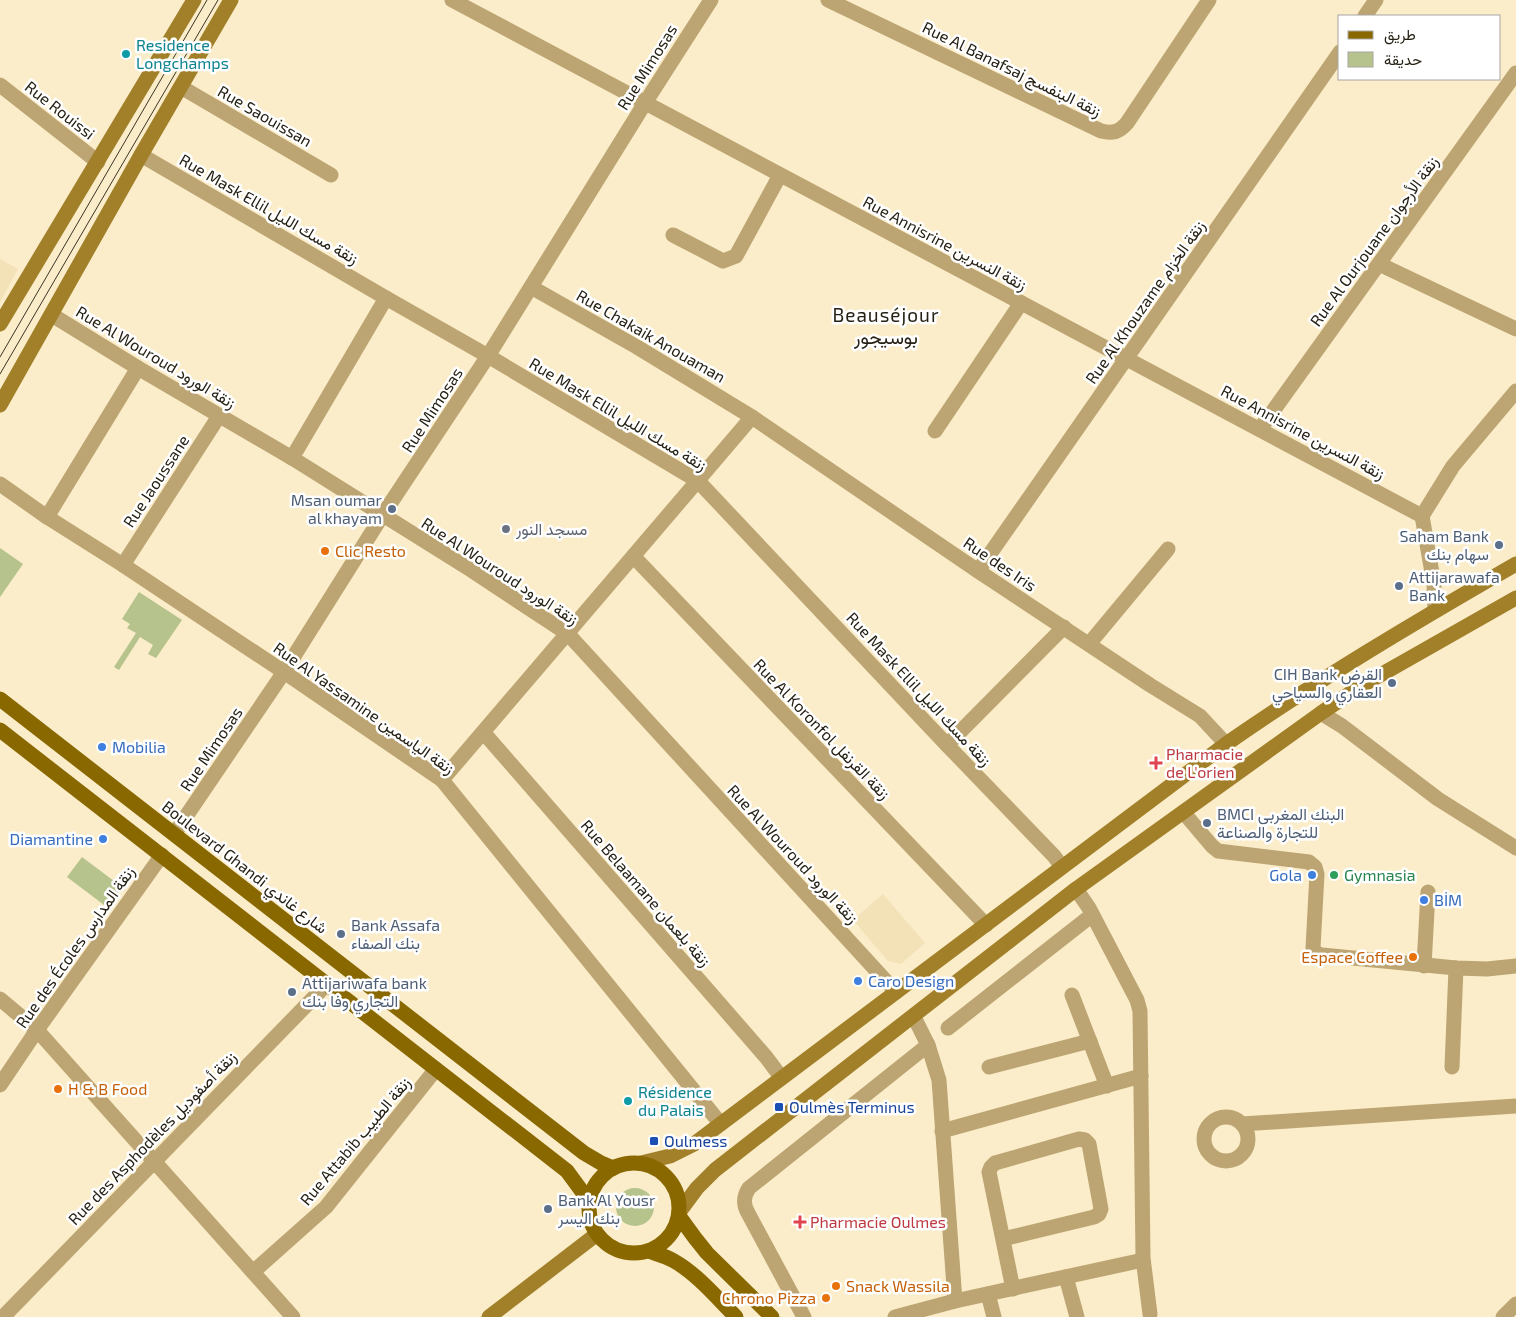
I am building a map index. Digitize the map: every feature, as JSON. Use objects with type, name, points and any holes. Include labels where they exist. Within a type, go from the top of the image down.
[{"type":"main road","points":[[0,324],[194,0]]},
{"type":"main road","points":[[0,406],[141,155],[231,0]]},
{"type":"main road","points":[[641,1163],[648,1164],[660,1171],[670,1180],[678,1195],[679,1214],[676,1227],[670,1236],[658,1247],[638,1253],[621,1252],[607,1244],[597,1234],[591,1222],[589,1201],[591,1194],[597,1182],[607,1172],[627,1164],[641,1163],[670,1156],[694,1144],[1226,744],[1321,680],[1435,610],[1516,564]]},
{"type":"main road","points":[[679,1214],[696,1188],[706,1177],[914,1017],[1076,889],[1361,686],[1516,598]]},
{"type":"main road","name":"Boulevard Ghandi شارع غاندي","points":[[0,699],[584,1153],[614,1168]]},
{"type":"main road","points":[[0,730],[567,1171],[589,1201]]},
{"type":"main road","points":[[679,1214],[707,1253],[772,1317]]},
{"type":"main road","points":[[489,1317],[597,1234]]},
{"type":"main road","points":[[648,1251],[663,1255],[690,1272],[736,1317]]},
{"type":"street","name":"Rue Annisrine زنقة النسرين","points":[[452,0],[1422,516]]},
{"type":"street","name":"Rue Mimosas","points":[[174,834],[284,672],[382,516],[488,356],[711,0]]},
{"type":"street","name":"Rue Al Banafsaj زنقة البنفسج","points":[[828,0],[1092,127],[1114,133],[1127,123],[1209,0]]},
{"type":"street","points":[[1366,15],[1376,0]]},
{"type":"street","name":"Rue Al Khouzame زنقة الخزام","points":[[978,571],[1338,55]]},
{"type":"street","name":"Rue Al Ourjouane زنقة الأرجوان","points":[[1260,429],[1516,73]]},
{"type":"street","name":"Rue Rouissi","points":[[0,85],[98,162]]},
{"type":"street","name":"Rue Saouissan","points":[[181,87],[331,175]]},
{"type":"street","name":"Rue Mask Ellil زنقة مسك الليل","points":[[141,155],[488,356],[698,481],[1054,856],[1062,867]]},
{"type":"street","points":[[673,235],[723,261],[736,256],[780,175]]},
{"type":"street","points":[[1379,264],[1516,329]]},
{"type":"street","name":"Rue Chakaik Anouaman","points":[[531,287],[752,417]]},
{"type":"street","points":[[292,458],[386,298]]},
{"type":"street","points":[[935,431],[1021,303]]},
{"type":"street","name":"Rue Al Wouroud زنقة الورود","points":[[52,315],[138,368],[292,458],[471,570],[568,634],[896,992]]},
{"type":"street","points":[[47,517],[138,368]]},
{"type":"street","points":[[1435,610],[1434,584],[1422,516],[1453,466],[1516,391]]},
{"type":"street","name":"Rue Jaoussane","points":[[123,565],[219,416]]},
{"type":"street","points":[[442,780],[752,417]]},
{"type":"street","name":"Rue des Iris","points":[[752,417],[978,571],[1200,716],[1226,744]]},
{"type":"street","name":"Rue Al Yassamine زنقة الياسمين","points":[[0,484],[47,517],[284,672],[442,780],[720,1123]]},
{"type":"street","points":[[1089,644],[1168,550]]},
{"type":"street","name":"Rue Al Koronfol زنقة القرنفل","points":[[634,557],[986,925]]},
{"type":"street","points":[[947,745],[1064,627]]},
{"type":"street","points":[[1321,713],[1342,726],[1438,799],[1516,848]]},
{"type":"street","name":"Rue Belaamane زنقة بلعمان","points":[[484,733],[766,1057],[781,1077]]},
{"type":"street","points":[[1184,812],[1218,851],[1309,862],[1315,867],[1317,874],[1313,948],[1316,953],[1424,966],[1487,969],[1516,966]]},
{"type":"street","name":"Rue des Écoles زنقة المدارس","points":[[0,1084],[162,855]]},
{"type":"street","points":[[1076,889],[1092,915],[1138,1005],[1141,1024],[1143,1260],[1150,1314]]},
{"type":"street","points":[[1424,966],[1428,892]]},
{"type":"street","points":[[948,1028],[1092,915]]},
{"type":"street","points":[[1452,1067],[1456,968]]},
{"type":"street","name":"Rue des Asphodèles زنقة أصفوديل","points":[[1,1317],[326,985]]},
{"type":"street","points":[[1072,995],[1107,1086]]},
{"type":"street","points":[[0,999],[37,1030],[293,1317]]},
{"type":"street","points":[[914,1017],[928,1045],[939,1080],[955,1301]]},
{"type":"street","points":[[989,1067],[1090,1041]]},
{"type":"street","points":[[804,1317],[748,1213],[744,1199],[745,1193],[928,1045]]},
{"type":"street","name":"Rue Attabib زنقة الطبيب","points":[[253,1272],[326,1207],[436,1069]]},
{"type":"street","points":[[942,1131],[1141,1076]]},
{"type":"street","points":[[1242,1124],[1516,1106]]},
{"type":"street","points":[[1003,1239],[1094,1217],[1099,1214],[1101,1209],[1091,1153],[1089,1144],[1085,1140],[1079,1139],[995,1163],[991,1166],[990,1172],[1003,1239],[1013,1289]]},
{"type":"street","points":[[895,1317],[955,1301],[1143,1260]]},
{"type":"street","points":[[1066,1277],[1077,1317]]},
{"type":"street","points":[[988,1294],[994,1317]]},
{"type":"street","points":[[1503,1317],[1516,1304]]},
{"type":"shaded area","points":[[0,259],[18,269],[0,302]]},
{"type":"shaded area","points":[[883,894],[925,943],[901,964],[888,961],[853,920]]},
{"type":"green space","points":[[0,548],[23,564],[0,597]]},
{"type":"green space","points":[[139,592],[182,620],[156,658],[148,654],[153,645],[140,637],[119,670],[114,667],[136,633],[127,628],[130,624],[122,619]]},
{"type":"green space","points":[[82,857],[122,887],[108,908],[67,877]]},
{"type":"green space","points":[[635,1188],[649,1193],[654,1207],[649,1221],[635,1226],[621,1221],[616,1207],[621,1193]]},
{"type":"tram line","points":[[0,357],[207,0]]},
{"type":"tram line","points":[[0,374],[218,0]]},
{"type":"place","name":"Residence Longchamps","points":[[126,54]]},
{"type":"place","name":"Msan oumar al khayam","points":[[392,509]]},
{"type":"place","name":"مسجد النور","points":[[506,529]]},
{"type":"place","name":"Saham Bank سهام بنك","points":[[1499,545]]},
{"type":"place","name":"Clic Resto","points":[[325,551]]},
{"type":"place","name":"Attijarawafa Bank","points":[[1399,586]]},
{"type":"place","name":"CIH Bank القرض العقاري والسياحي","points":[[1392,683]]},
{"type":"place","name":"Mobilia","points":[[102,747]]},
{"type":"place","name":"Pharmacie de L'orien","points":[[1156,763]]},
{"type":"place","name":"BMCI البنك المغربي للتجارة والصناعة","points":[[1207,823]]},
{"type":"place","name":"Diamantine","points":[[103,839]]},
{"type":"place","name":"Gola","points":[[1312,875]]},
{"type":"place","name":"Gymnasia","points":[[1334,875]]},
{"type":"place","name":"BİM","points":[[1424,900]]},
{"type":"place","name":"Bank Assafa بنك الصفاء","points":[[341,934]]},
{"type":"place","name":"Espace Coffee","points":[[1413,957]]},
{"type":"place","name":"Caro Design","points":[[858,981]]},
{"type":"place","name":"Attijariwafa bank التجاري وفا بنك","points":[[292,992]]},
{"type":"place","name":"H & B Food","points":[[58,1089]]},
{"type":"place","name":"Résidence du Palais","points":[[628,1101]]},
{"type":"place","name":"Oulmès Terminus","points":[[779,1107]]},
{"type":"place","name":"Oulmess","points":[[654,1141]]},
{"type":"place","name":"Bank Al Yousr بنك اليسر","points":[[548,1209]]},
{"type":"place","name":"Pharmacie Oulmes","points":[[800,1222]]},
{"type":"place","name":"Snack Wassila","points":[[836,1286]]},
{"type":"place","name":"Chrono Pizza","points":[[826,1298]]},
{"type":"district","name":"Beauséjour بوسيجور","points":[[886,326]]}]
